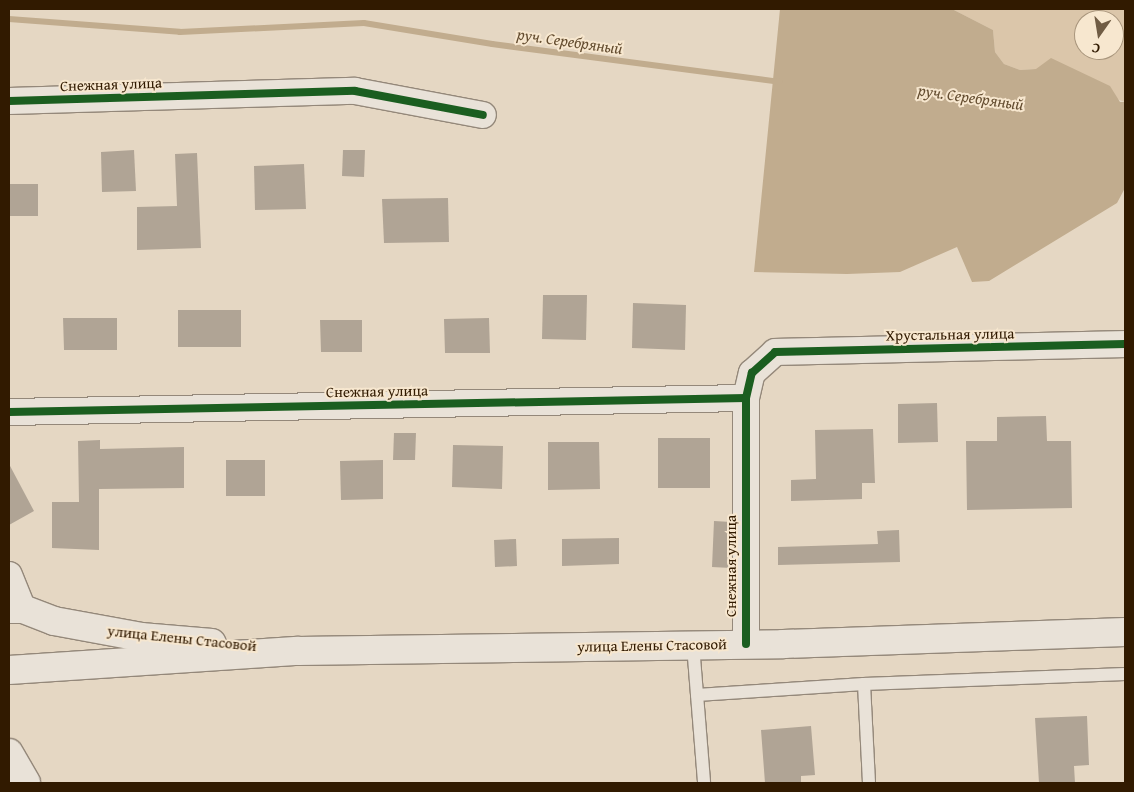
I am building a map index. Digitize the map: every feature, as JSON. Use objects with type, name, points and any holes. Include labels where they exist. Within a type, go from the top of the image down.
[{"type":"main road","name":"улица Елены Стасовой","points":[[16,609],[54,621],[141,637],[298,651]]},
{"type":"main road","name":"улица Елены Стасовой","points":[[9,670],[298,651],[746,644],[1125,632]]},
{"type":"main road","points":[[9,753],[26,783]]},
{"type":"street","name":"Снежная улица","points":[[9,101],[355,91],[483,115]]},
{"type":"street","name":"Хрустальная улица","points":[[774,352],[1125,344]]},
{"type":"street","name":"Снежная улица","points":[[746,644],[746,398],[752,373],[774,352]]},
{"type":"street","name":"Снежная улица","points":[[9,412],[746,398]]},
{"type":"street","points":[[9,574],[16,609]]},
{"type":"lane","points":[[693,645],[704,783]]},
{"type":"lane","points":[[697,695],[864,684],[1125,674]]},
{"type":"lane","points":[[864,684],[869,783]]},
{"type":"shaded area","points":[[952,9],[1125,9],[1125,102],[1036,69],[1020,70],[1004,64],[995,52],[993,30]]},
{"type":"water","points":[[780,9],[952,9],[993,30],[995,52],[1004,64],[1020,70],[1036,69],[1051,58],[1110,86],[1120,102],[1125,102],[1125,188],[1117,203],[989,281],[972,282],[957,247],[900,272],[847,274],[754,272]]},
{"type":"building","points":[[134,150],[136,191],[102,192],[101,152]]},
{"type":"building","points":[[343,150],[365,150],[364,177],[342,176]]},
{"type":"building","points":[[197,153],[201,248],[137,250],[137,207],[177,206],[175,154]]},
{"type":"building","points":[[304,164],[306,209],[255,210],[254,166]]},
{"type":"building","points":[[9,184],[38,184],[38,216],[9,216]]},
{"type":"building","points":[[448,198],[449,242],[384,243],[382,199]]},
{"type":"building","points":[[543,295],[587,295],[586,340],[542,339]]},
{"type":"building","points":[[633,303],[686,305],[685,350],[632,348]]},
{"type":"building","points":[[178,310],[241,310],[241,347],[178,347]]},
{"type":"building","points":[[63,318],[117,318],[117,350],[64,350]]},
{"type":"building","points":[[489,318],[490,353],[445,353],[444,319]]},
{"type":"building","points":[[320,320],[362,320],[362,352],[321,352]]},
{"type":"building","points":[[937,403],[938,442],[898,443],[898,404]]},
{"type":"building","points":[[1046,416],[1047,441],[1071,441],[1072,508],[967,510],[966,441],[997,441],[997,417]]},
{"type":"building","points":[[873,429],[875,483],[862,483],[862,499],[791,501],[791,480],[816,479],[815,430]]},
{"type":"building","points":[[394,433],[416,433],[415,460],[393,460]]},
{"type":"building","points":[[658,438],[710,438],[710,488],[658,488]]},
{"type":"building","points":[[100,440],[100,449],[184,447],[184,488],[99,489],[99,550],[52,548],[52,502],[79,502],[78,441]]},
{"type":"building","points":[[548,442],[599,442],[600,489],[548,490]]},
{"type":"building","points":[[453,445],[503,446],[502,489],[452,487]]},
{"type":"building","points":[[226,460],[265,460],[265,496],[226,496]]},
{"type":"building","points":[[383,460],[383,499],[341,500],[340,461]]},
{"type":"building","points":[[9,464],[34,511],[9,525]]},
{"type":"building","points":[[714,521],[731,522],[731,568],[712,567]]},
{"type":"building","points":[[899,530],[900,562],[778,565],[778,547],[878,544],[877,531]]},
{"type":"building","points":[[619,538],[619,564],[562,566],[562,539]]},
{"type":"building","points":[[516,539],[517,566],[495,567],[494,540]]},
{"type":"building","points":[[1087,716],[1089,765],[1074,766],[1075,783],[1039,783],[1035,718]]},
{"type":"building","points":[[811,726],[815,775],[801,776],[801,783],[765,783],[761,730]]},
{"type":"waterway","name":"руч. Серебряный","points":[[9,19],[180,32],[364,23],[492,44],[780,82]]},
{"type":"cycle path","points":[[9,101],[355,91],[483,115]]},
{"type":"cycle path","points":[[746,644],[746,398],[752,373],[775,352],[1125,344]]},
{"type":"cycle path","points":[[9,412],[746,398]]}]
